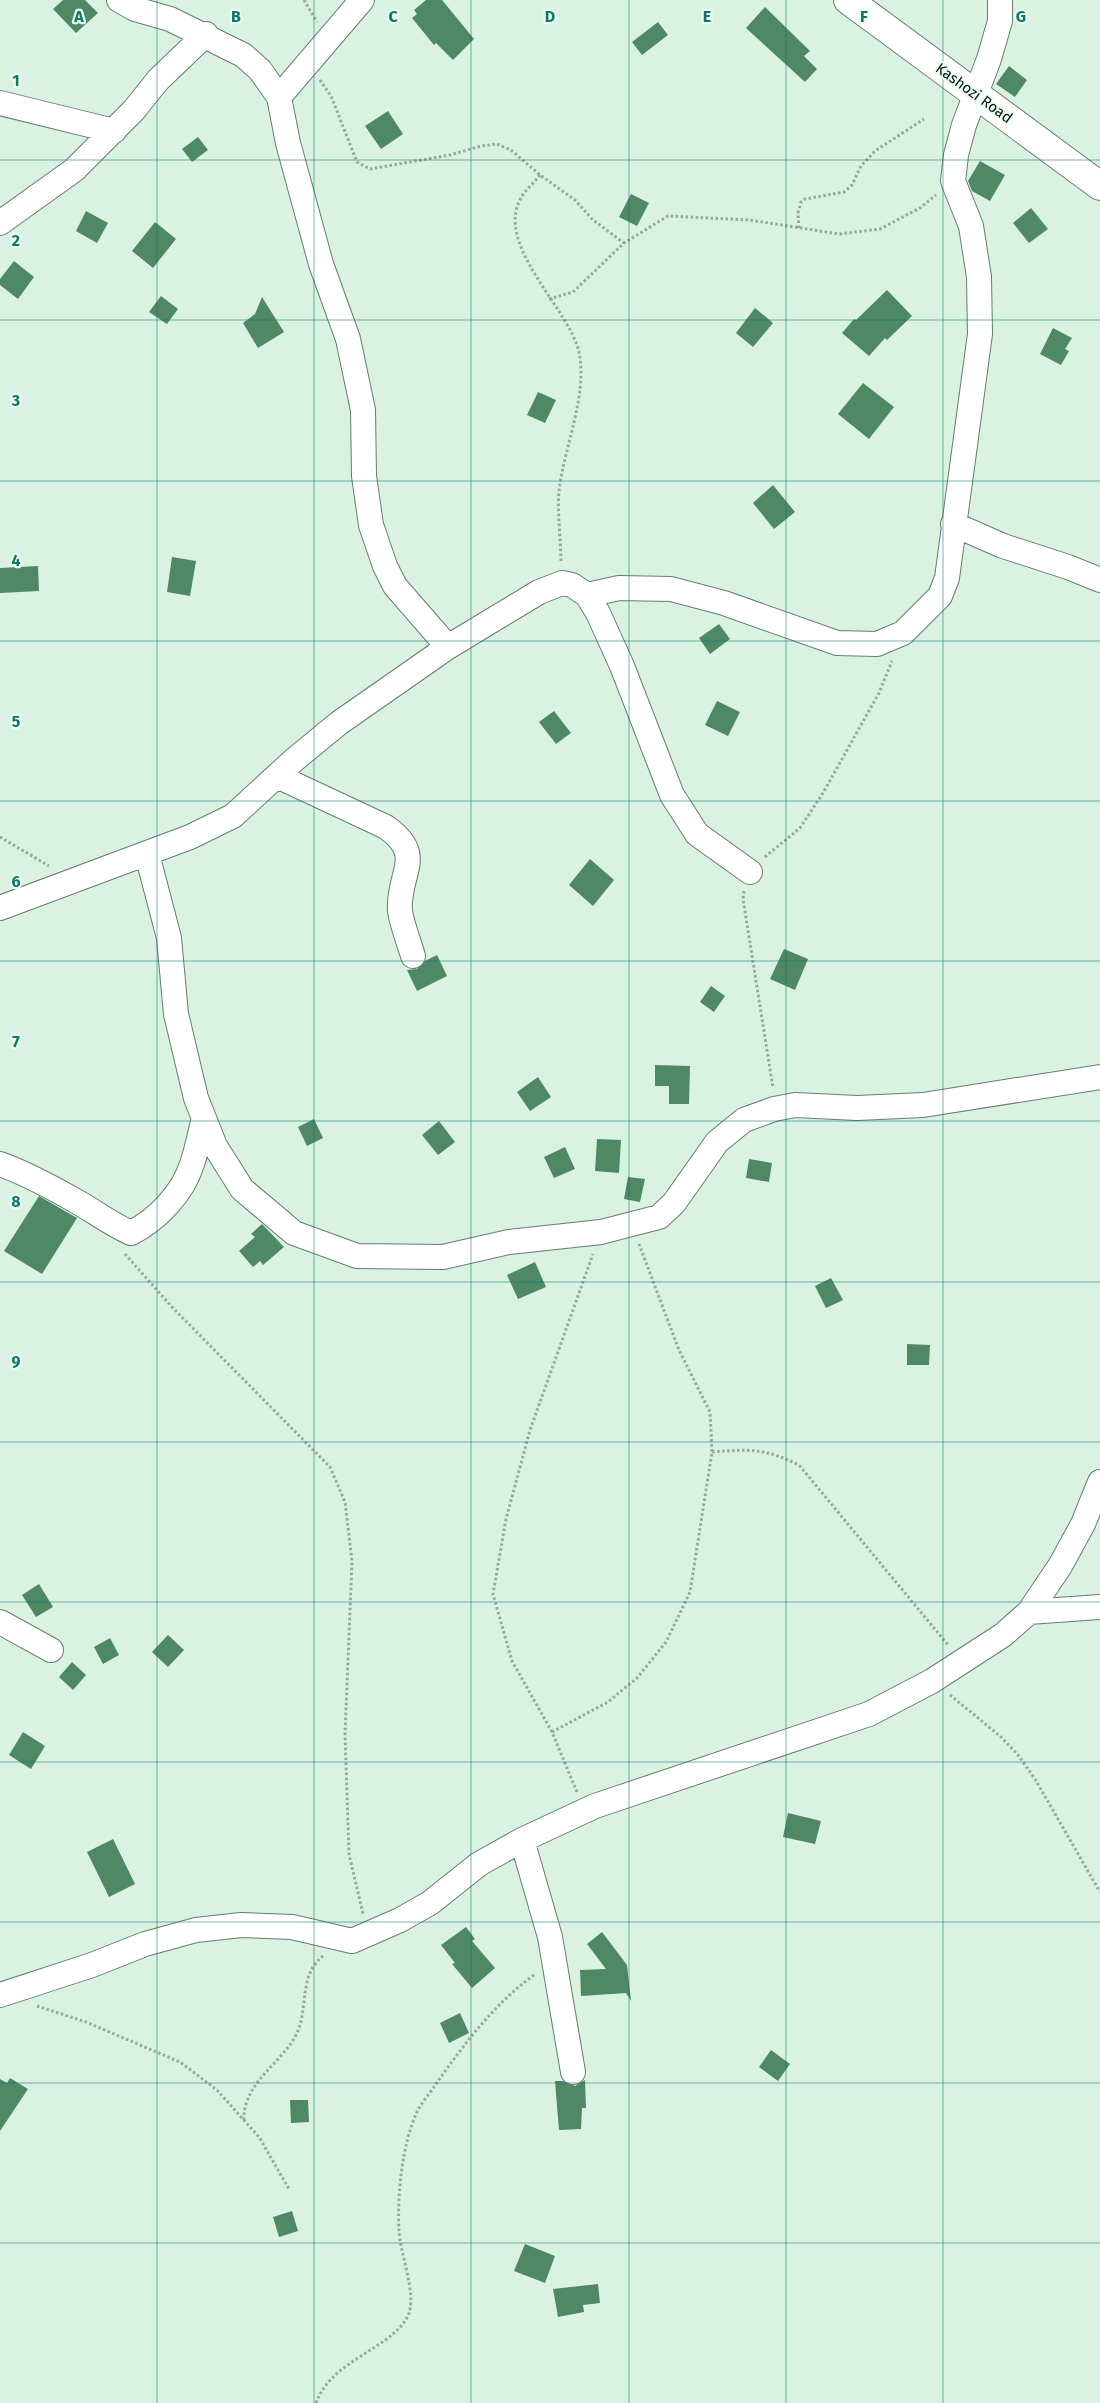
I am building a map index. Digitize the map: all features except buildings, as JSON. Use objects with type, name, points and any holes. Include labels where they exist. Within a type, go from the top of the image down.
[{"type":"main road","name":"Kashozi Road","points":[[848,0],[1100,186]]},
{"type":"street","points":[[119,0],[135,9],[170,19],[206,34],[243,55],[260,70],[279,97],[288,143],[321,264],[348,339],[363,410],[364,476],[371,524],[384,566],[395,586],[448,646]]},
{"type":"street","points":[[279,97],[362,0]]},
{"type":"street","points":[[587,595],[619,588],[671,589],[724,603],[837,643],[877,644],[903,633],[940,596],[947,578],[980,324],[979,277],[972,226],[953,181],[956,154],[1000,21],[1000,0]]},
{"type":"street","points":[[0,223],[74,170],[134,110],[158,80],[206,34]]},
{"type":"street","points":[[0,103],[114,131]]},
{"type":"street","points":[[953,524],[1002,546],[1068,567],[1100,580]]},
{"type":"street","points":[[0,908],[147,854],[190,837],[233,816],[339,723],[448,646],[540,592],[562,583],[572,585],[587,595],[622,666],[672,795],[697,834],[750,872]]},
{"type":"street","points":[[277,776],[386,827],[401,837],[406,844],[408,857],[400,911],[413,956]]},
{"type":"street","points":[[147,854],[169,938],[176,1014],[196,1098],[215,1146],[242,1189],[294,1233],[357,1256],[443,1257],[509,1242],[601,1232],[658,1217],[674,1203],[718,1142],[744,1120],[774,1109],[795,1105],[857,1108],[923,1104],[1100,1076]]},
{"type":"street","points":[[0,1164],[41,1182],[114,1226],[131,1233],[160,1215],[186,1177],[192,1165],[204,1118]]},
{"type":"street","points":[[0,1995],[144,1944],[196,1930],[241,1925],[292,1927],[352,1941],[400,1920],[430,1902],[479,1864],[522,1840],[585,1811],[712,1766],[869,1714],[932,1681],[1003,1635],[1029,1612],[1083,1524],[1100,1482]]},
{"type":"street","points":[[1029,1612],[1100,1607]]},
{"type":"street","points":[[0,1622],[51,1650]]},
{"type":"street","points":[[522,1840],[543,1908],[574,2072]]},
{"type":"path","points":[[308,63],[331,96],[357,162],[370,170],[497,144],[511,150],[540,175],[575,200],[593,220],[624,242]]},
{"type":"path","points":[[799,228],[798,213],[801,202],[805,199],[844,192],[852,185],[862,166],[875,151],[924,119]]},
{"type":"path","points":[[540,175],[520,198],[515,214],[516,233],[549,300],[569,326],[578,352],[581,374],[559,491],[562,583]]},
{"type":"path","points":[[549,300],[573,292],[624,242],[668,216],[750,220],[839,234],[880,229],[920,208],[953,181]]},
{"type":"path","points":[[774,1109],[772,1076],[743,900],[745,884],[750,872],[767,855],[800,828],[823,793],[879,693],[903,633]]},
{"type":"path","points":[[0,837],[73,880]]},
{"type":"path","points":[[552,1732],[608,1702],[637,1678],[666,1642],[690,1592],[712,1452],[710,1412],[679,1350],[632,1224]]},
{"type":"path","points":[[585,1811],[552,1732],[512,1661],[493,1594],[506,1519],[530,1430],[601,1232]]},
{"type":"path","points":[[124,1252],[171,1306],[330,1467],[345,1502],[352,1561],[345,1734],[350,1854],[369,1934]]},
{"type":"path","points":[[712,1452],[751,1449],[776,1454],[800,1465],[962,1661]]},
{"type":"path","points":[[932,1681],[1000,1736],[1018,1754],[1035,1779],[1100,1892]]},
{"type":"path","points":[[244,2120],[245,2104],[252,2088],[295,2036],[311,1968],[344,1940]]},
{"type":"path","points":[[316,2403],[330,2378],[390,2336],[405,2321],[410,2311],[410,2295],[399,2232],[399,2198],[407,2144],[418,2112],[462,2046],[505,1999],[533,1976],[554,1963]]},
{"type":"path","points":[[0,1995],[86,2022],[180,2062],[217,2090],[259,2137],[289,2189]]}]
